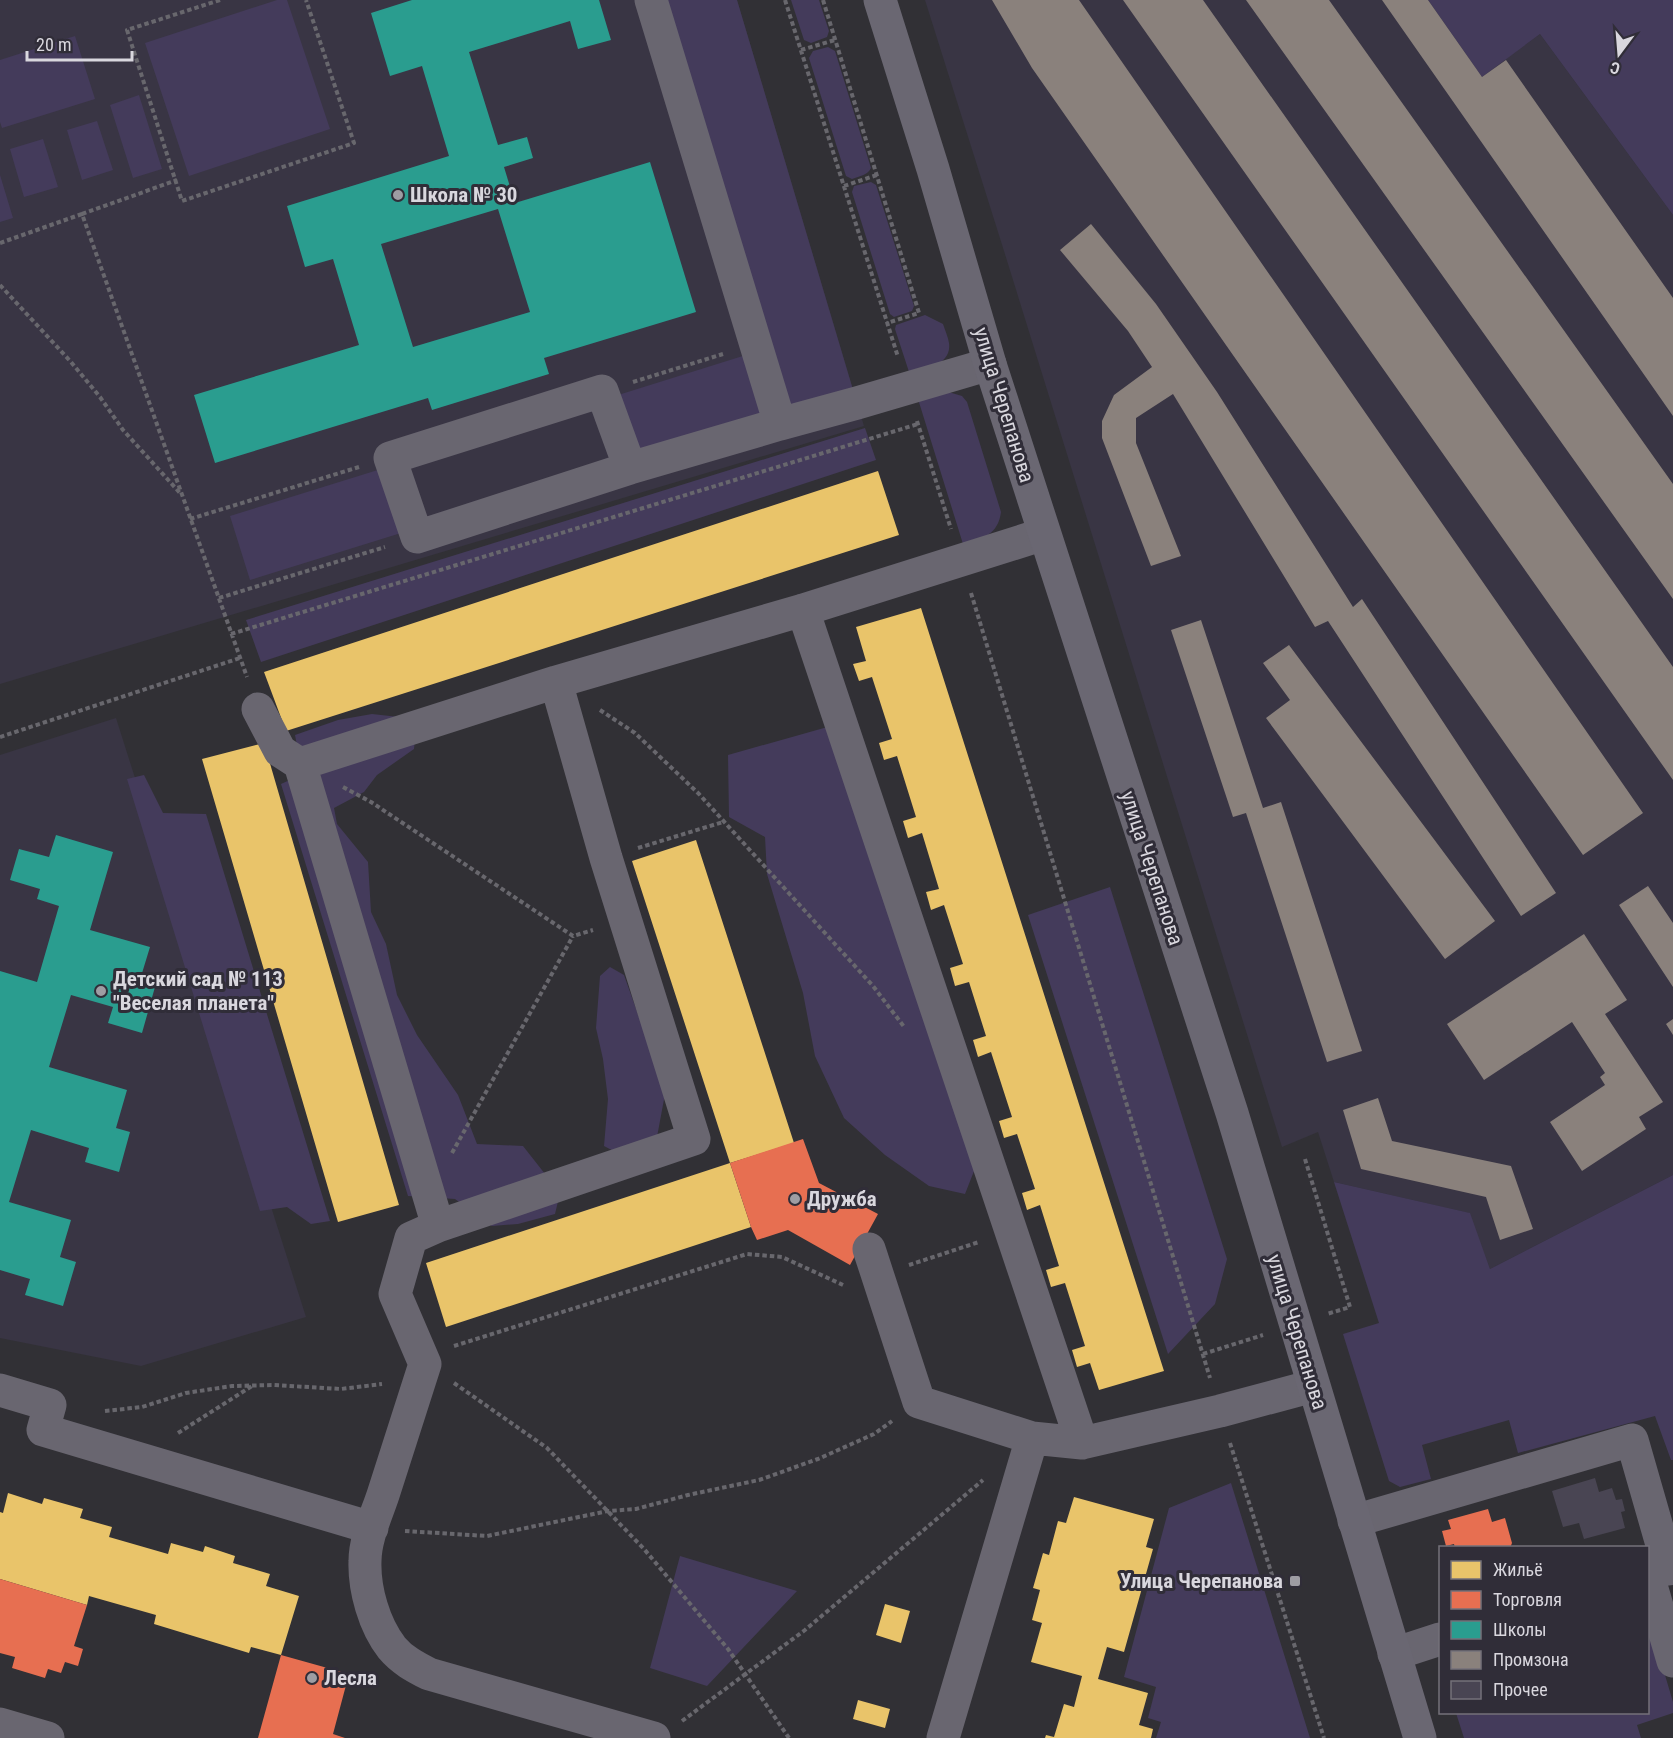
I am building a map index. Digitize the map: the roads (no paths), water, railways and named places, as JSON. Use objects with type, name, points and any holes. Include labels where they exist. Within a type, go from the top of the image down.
[{"type":"main road","name":"улица Черепанова","points":[[880,0],[933,169],[990,364],[1232,1113],[1420,1738]]},
{"type":"lane","points":[[651,0],[780,424]]},
{"type":"lane","points":[[630,468],[602,391],[390,458],[417,537],[630,468],[990,364]]},
{"type":"lane","points":[[300,764],[556,682],[803,610],[1044,534]]},
{"type":"lane","points":[[803,610],[1082,1443]]},
{"type":"lane","points":[[556,682],[606,858],[694,1139],[438,1226],[411,1238],[395,1294],[425,1364],[372,1528],[364,1560],[372,1607],[383,1634],[392,1648],[409,1663],[429,1674],[664,1732]]},
{"type":"lane","points":[[258,709],[280,751],[300,764],[438,1226]]},
{"type":"lane","points":[[869,1248],[919,1402],[1032,1438],[1082,1443],[1220,1411],[1313,1386]]},
{"type":"lane","points":[[0,1390],[50,1405],[43,1430],[372,1528]]},
{"type":"lane","points":[[943,1738],[1032,1438]]},
{"type":"lane","points":[[1354,1521],[1632,1440],[1659,1572],[1673,1661]]},
{"type":"lane","points":[[1394,1654],[1439,1639]]},
{"type":"lane","points":[[0,1724],[48,1738]]},
{"type":"place","name":"Школа № 30","points":[[398,195]]},
{"type":"place","name":"Детский сад № 113 \"Веселая планета\"","points":[[101,991]]},
{"type":"place","name":"Дружба","points":[[795,1199]]},
{"type":"place","name":"Улица Черепанова","points":[[1295,1581]]},
{"type":"place","name":"Лесла","points":[[312,1678]]}]
